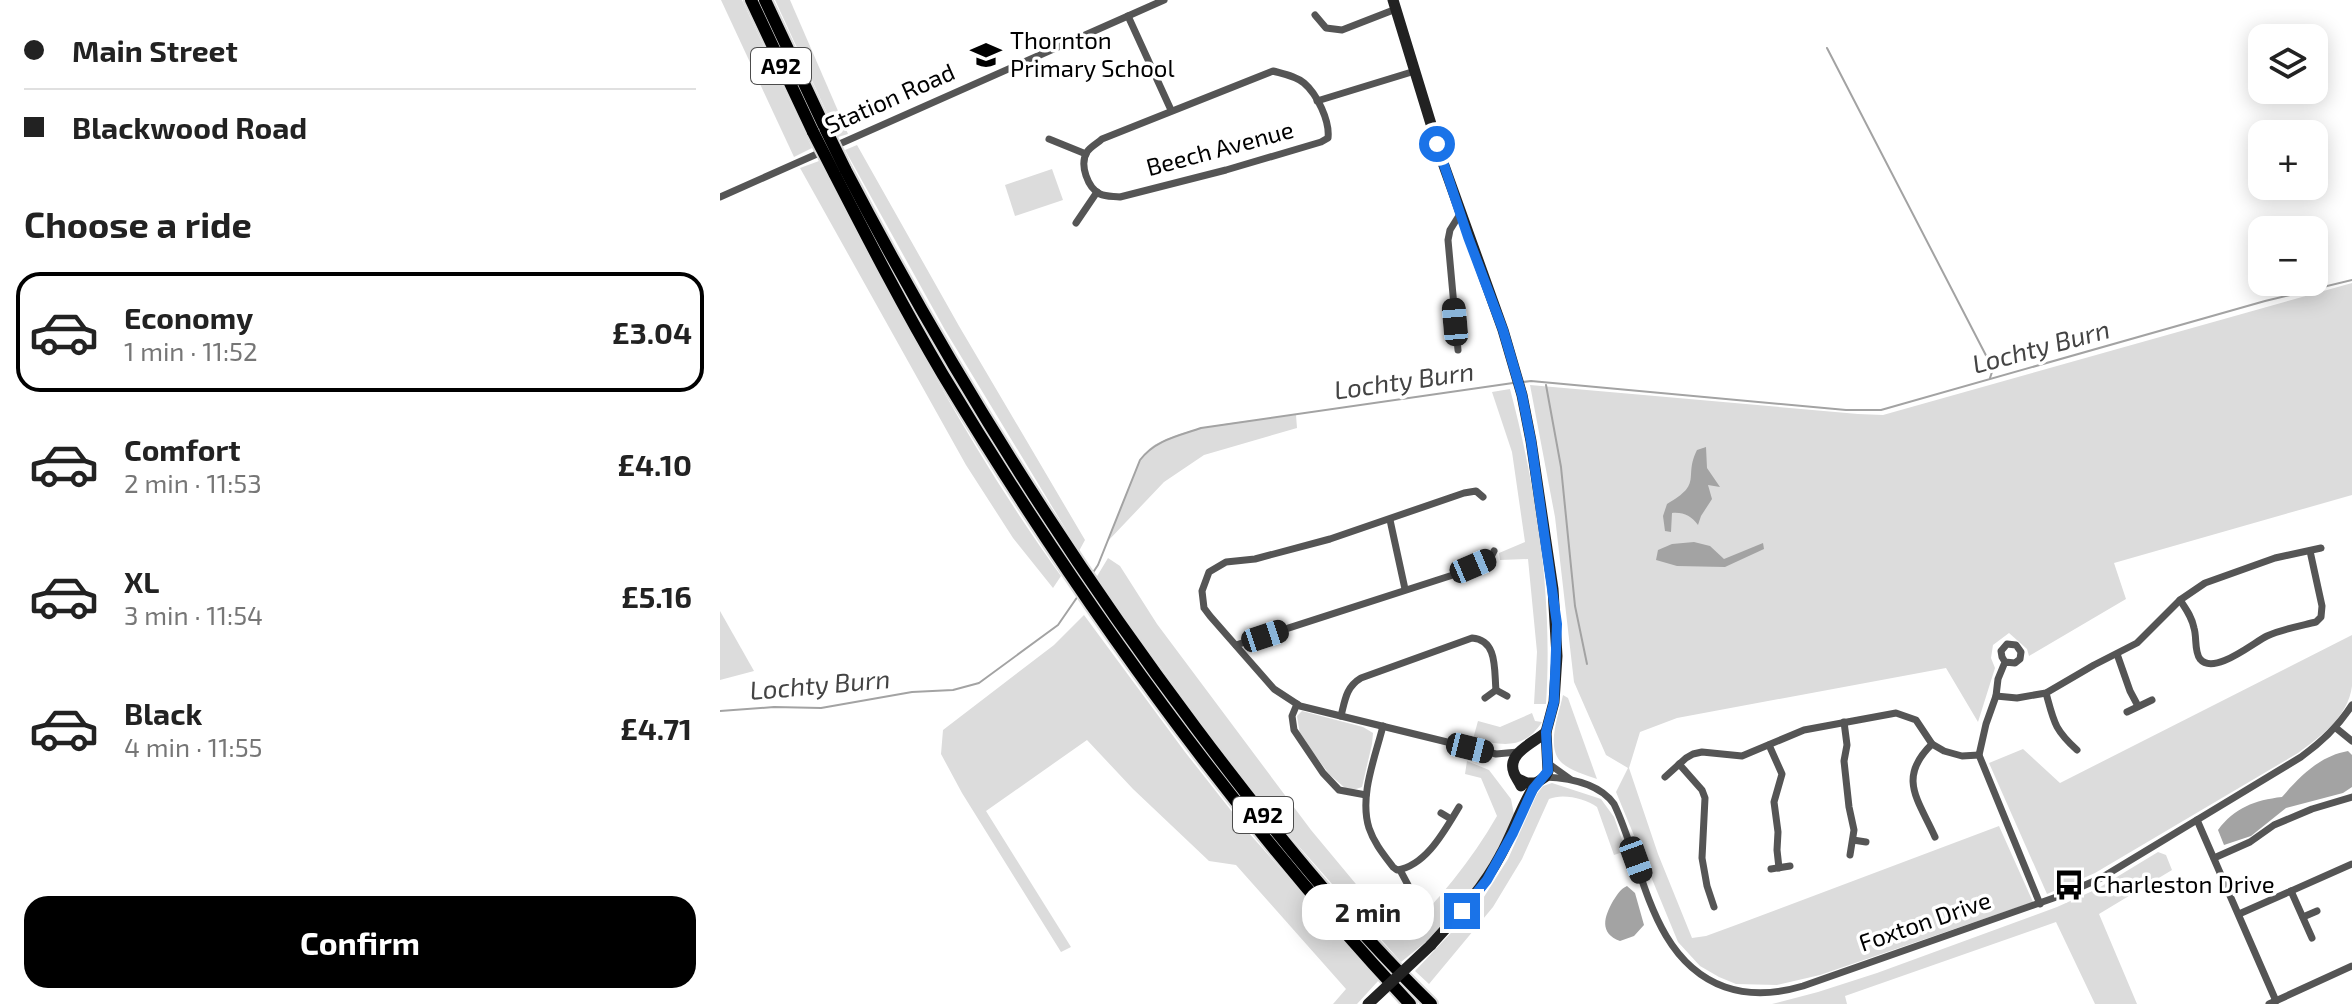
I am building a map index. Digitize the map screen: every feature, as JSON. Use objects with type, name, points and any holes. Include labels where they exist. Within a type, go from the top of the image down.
[{"type":"highway","name":"A92","points":[[751,0],[840,171],[1064,555],[1236,802],[1410,1004]]},
{"type":"highway","name":"A92","points":[[765,0],[819,130]]},
{"type":"highway","name":"A92","points":[[1106,617],[1266,818],[1379,950],[1431,1004]]},
{"type":"main road","points":[[1368,1004],[1431,945],[1482,887],[1513,833],[1526,802],[1541,780],[1548,760],[1546,732],[1554,702],[1557,624],[1539,488],[1522,395],[1503,330],[1460,214],[1395,5]]},
{"type":"main road","points":[[1526,802],[1514,760],[1521,750],[1546,732]]},
{"type":"main road","points":[[1521,750],[1534,748],[1548,760]]},
{"type":"main road","points":[[1516,774],[1527,783],[1541,780]]},
{"type":"street","name":"Station Road","points":[[720,197],[1164,0]]},
{"type":"street","points":[[1315,15],[1326,28],[1342,30],[1354,27],[1395,5]]},
{"type":"street","points":[[1128,16],[1171,110]]},
{"type":"street","points":[[1076,223],[1097,192],[1088,182],[1083,165],[1086,154],[1102,139],[1273,71],[1305,84],[1317,101],[1415,71]]},
{"type":"street","name":"Beech Avenue","points":[[1097,192],[1120,197],[1321,142],[1328,138],[1329,130],[1317,101]]},
{"type":"street","points":[[1049,139],[1086,154]]},
{"type":"street","points":[[1458,350],[1448,240],[1460,214]]},
{"type":"street","points":[[1476,491],[1480,481]]},
{"type":"street","points":[[1476,491],[1483,497]]},
{"type":"street","points":[[1476,491],[1279,553],[1216,566],[1204,583],[1204,608],[1274,689],[1297,704],[1496,754],[1521,750]]},
{"type":"street","points":[[1390,520],[1405,589]]},
{"type":"street","points":[[1996,696],[2017,698],[2046,693],[2127,650],[2147,636],[2180,600],[2205,583],[2275,558],[2321,548]]},
{"type":"street","points":[[2180,600],[2194,626],[2200,659],[2220,662],[2266,636],[2316,622],[2321,617],[2322,606],[2310,551]]},
{"type":"street","points":[[1236,645],[1456,574],[1492,555],[1497,566]]},
{"type":"street","points":[[1341,716],[1346,692],[1361,678],[1472,638],[1480,638],[1490,647],[1496,690]]},
{"type":"street","points":[[2117,654],[2138,706]]},
{"type":"street","points":[[2005,662],[1979,755],[2040,904]]},
{"type":"street","points":[[1496,690],[1507,696]]},
{"type":"street","points":[[1485,698],[1496,690]]},
{"type":"street","points":[[2046,693],[2054,724],[2077,750]]},
{"type":"street","points":[[2127,712],[2152,700]]},
{"type":"street","points":[[1297,704],[1292,716],[1294,730],[1323,773],[1339,790],[1366,795]]},
{"type":"street","name":"Foxton Drive","points":[[1548,760],[1572,780],[1603,792],[1614,804],[1672,948],[1697,972],[1731,989],[1758,994],[1788,991],[2040,904],[2101,878],[2323,742],[2352,705]]},
{"type":"street","points":[[1665,777],[1693,754],[1742,756],[1804,730],[1896,713],[1916,720],[1932,744],[1951,755],[1979,755]]},
{"type":"street","points":[[1844,722],[1847,745],[1844,761],[1854,823],[1850,855]]},
{"type":"street","points":[[1383,726],[1366,795],[1366,810],[1370,830],[1408,885]]},
{"type":"street","points":[[2336,728],[2352,741]]},
{"type":"street","points":[[1932,744],[1915,763],[1912,779],[1935,837]]},
{"type":"street","points":[[1769,745],[1782,774],[1774,802],[1778,832],[1775,868],[1790,866]]},
{"type":"street","points":[[1496,754],[1516,774]]},
{"type":"street","points":[[1679,764],[1702,790],[1705,798],[1702,858],[1714,907]]},
{"type":"street","name":"Foxton Drive","points":[[1541,780],[1572,780]]},
{"type":"street","points":[[2214,858],[2250,842],[2274,825],[2352,797]]},
{"type":"street","points":[[1400,870],[1432,847],[1459,807]]},
{"type":"street","points":[[1441,813],[1451,819]]},
{"type":"street","points":[[2197,820],[2239,914],[2272,1002],[2352,966]]},
{"type":"street","points":[[1853,840],[1866,842]]},
{"type":"street","points":[[2239,914],[2352,864]]},
{"type":"street","points":[[2291,891],[2312,938]]},
{"type":"street","points":[[2303,917],[2317,911]]},
{"type":"shaded area","points":[[721,0],[742,0],[812,148],[794,157]]},
{"type":"shaded area","points":[[775,0],[790,0],[848,134],[838,137]]},
{"type":"shaded area","points":[[857,145],[1085,540],[1079,551],[945,330],[845,150]]},
{"type":"shaded area","points":[[819,161],[963,425],[1061,576],[1053,588],[1013,538],[966,465],[800,168]]},
{"type":"shaded area","points":[[1052,169],[1063,200],[1015,216],[1005,185]]},
{"type":"shaded area","points":[[2352,283],[2352,495],[2114,563],[2126,599],[2029,656],[2027,649],[2009,633],[1993,645],[1991,658],[1995,668],[1978,722],[1946,668],[1677,718],[1640,732],[1629,768],[1658,854],[1692,938],[1706,936],[1999,826],[2033,902],[1820,975],[1777,985],[1736,984],[1700,966],[1678,942],[1616,792],[1628,768],[1606,755],[1574,682],[1555,517],[1530,385],[1883,415],[2306,296],[2328,296],[2328,290]]},
{"type":"shaded area","points":[[1510,389],[1528,466],[1541,545],[1547,624],[1546,704],[1534,704],[1537,652],[1528,559],[1500,560],[1499,553],[1525,542],[1512,452],[1492,392]]},
{"type":"shaded area","points":[[1296,415],[1297,428],[1204,455],[1164,482],[1107,542],[1140,460],[1155,445],[1173,436],[1207,427]]},
{"type":"shaded area","points":[[1706,447],[1707,468],[1720,487],[1708,485],[1712,499],[1698,525],[1687,515],[1672,513],[1671,532],[1665,531],[1663,516],[1667,504],[1685,491],[1691,480],[1697,450]]},
{"type":"shaded area","points":[[1694,542],[1710,546],[1724,559],[1763,543],[1764,549],[1725,567],[1677,566],[1656,560],[1658,550],[1672,544]]},
{"type":"shaded area","points":[[1108,558],[1120,566],[1157,624],[1311,830],[1400,937],[1453,880],[1497,816],[1481,778],[1465,774],[1467,761],[1489,770],[1511,799],[1515,820],[1492,864],[1427,941],[1401,962],[1287,833],[1230,762],[1096,578]]},
{"type":"shaded area","points":[[720,611],[754,671],[720,680]]},
{"type":"shaded area","points":[[1084,615],[1248,832],[1379,980],[1357,1004],[1333,1004],[1346,989],[1236,865],[1209,861],[1087,740],[986,811],[1071,947],[1061,952],[941,754],[943,730],[1054,645]]},
{"type":"shaded area","points":[[2352,635],[2352,686],[2349,697],[2339,716],[2324,733],[2298,753],[2095,873],[2047,894],[1989,763],[2023,749],[2060,783]]},
{"type":"shaded area","points":[[1563,695],[1568,698],[1597,779],[1570,768],[1557,757],[1554,740]]},
{"type":"shaded area","points":[[1302,711],[1363,727],[1373,733],[1362,787],[1353,790],[1345,788],[1329,774],[1300,735],[1297,716]]},
{"type":"shaded area","points":[[1532,713],[1535,721],[1542,722],[1519,742],[1503,744],[1473,739],[1478,721],[1500,727]]},
{"type":"shaded area","points":[[2348,751],[2352,755],[2352,787],[2343,793],[2286,808],[2251,836],[2224,845],[2218,830],[2231,816],[2254,803],[2282,797],[2311,768],[2328,757]]},
{"type":"shaded area","points":[[1552,783],[1601,799],[1614,817],[1626,851],[1614,855],[1597,807],[1573,797],[1549,799],[1522,859],[1493,907],[1429,984],[1415,971],[1482,900],[1508,859],[1537,794],[1543,786]]},
{"type":"shaded area","points":[[2158,852],[2166,855],[2172,870],[2099,914],[2137,1004],[2095,1004],[2056,922],[1845,996],[1847,1004],[1772,1004],[1877,973],[2057,907],[2097,889]]},
{"type":"shaded area","points":[[1627,886],[1635,893],[1644,925],[1634,936],[1620,941],[1609,934],[1605,924],[1613,901]]},
{"type":"waterway","points":[[1827,48],[1993,369],[1990,378]]},
{"type":"waterway","name":"Lochty Burn","points":[[1523,382],[1846,410],[1881,410],[2265,301],[2352,280]]},
{"type":"waterway","name":"Lochty Burn","points":[[1092,574],[1140,460],[1168,440],[1201,428],[1513,383]]},
{"type":"waterway","points":[[1546,385],[1561,467],[1575,606],[1587,664]]},
{"type":"waterway","name":"Lochty Burn","points":[[720,711],[821,708],[912,692],[953,690],[979,683],[1058,625],[1078,596]]},
{"type":"place","name":"Thornton Primary School","points":[[986,55]]},
{"type":"place","name":"Charleston Drive","points":[[2069,885]]},
{"type":"route","points":[[1437,144],[1503,330],[1522,395],[1541,503],[1557,624],[1554,702],[1545,746],[1548,771],[1536,783],[1487,880],[1462,911]]}]
